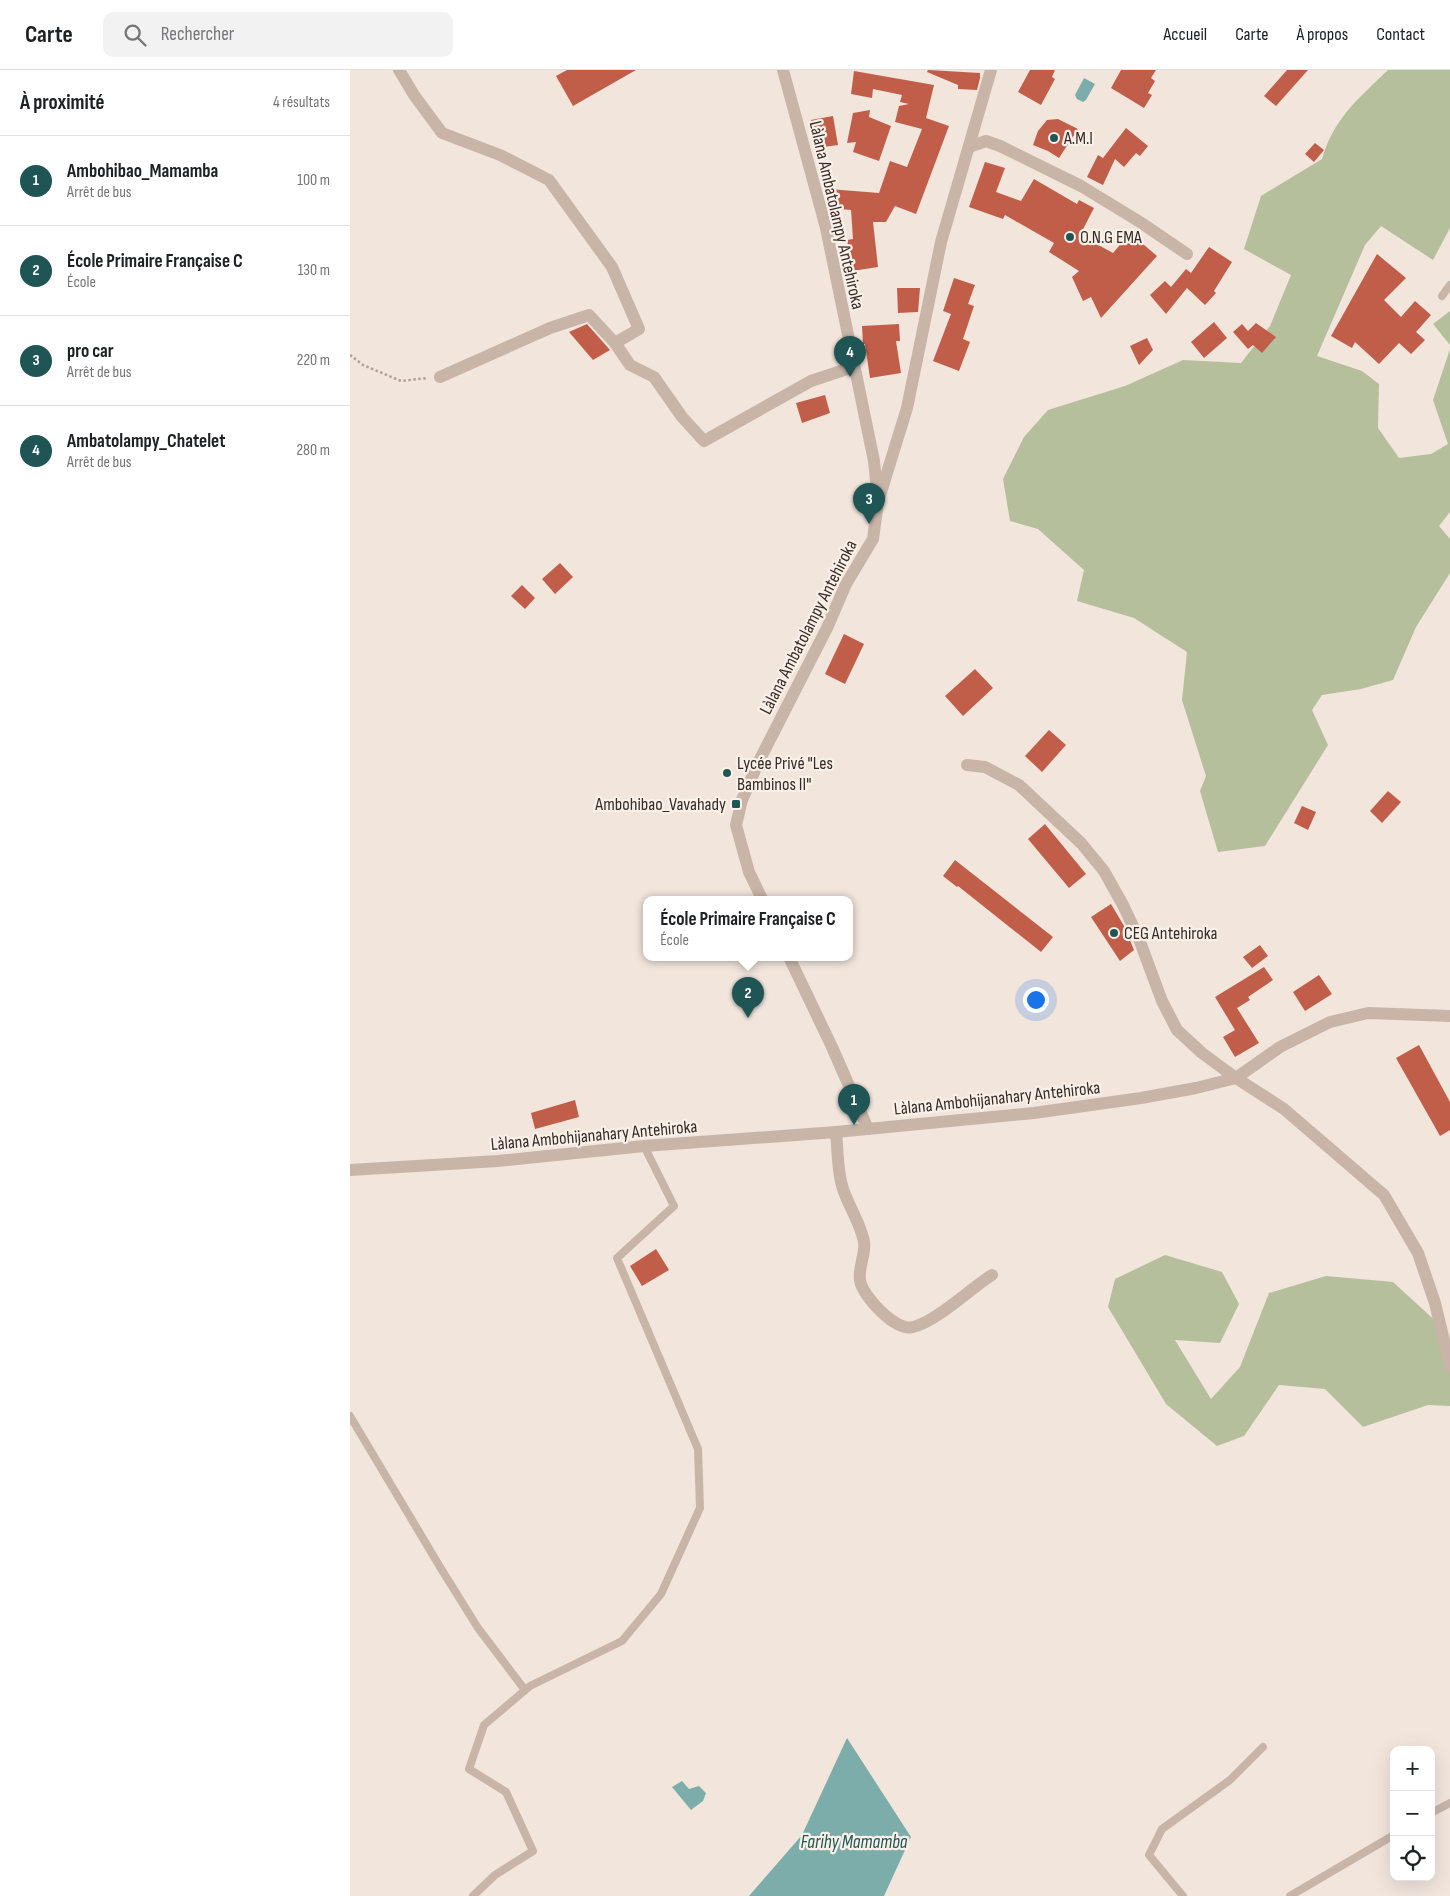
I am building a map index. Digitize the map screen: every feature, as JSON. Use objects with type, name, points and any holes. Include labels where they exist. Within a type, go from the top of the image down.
[{"type":"street","points":[[398,70],[442,133],[500,155],[548,180],[612,267],[639,329],[615,342]]},
{"type":"street","name":"Làlana Ambatolampy Antehiroka","points":[[761,896],[750,872],[736,826],[742,800],[758,763],[827,628],[846,584],[873,539],[878,502],[874,461],[826,228],[783,70]]},
{"type":"street","points":[[878,502],[907,408],[941,242],[991,70]]},
{"type":"street","points":[[969,147],[986,141],[1000,146],[1081,186],[1140,222],[1187,254]]},
{"type":"street","points":[[440,377],[550,328],[589,315],[615,342],[630,365],[654,377],[682,417],[704,441],[810,381],[854,367]]},
{"type":"street","points":[[967,765],[985,767],[1019,785],[1081,844],[1104,871],[1139,939],[1162,1001],[1177,1030],[1202,1053],[1284,1109],[1384,1195],[1418,1253],[1435,1303],[1450,1366]]},
{"type":"street","points":[[790,961],[832,1047],[868,1129]]},
{"type":"street","name":"Làlana Ambohijanahary Antehiroka","points":[[350,1170],[498,1161],[644,1146],[836,1132],[1034,1113],[1141,1098],[1196,1088],[1236,1078],[1280,1046],[1330,1022],[1368,1013],[1450,1016]]},
{"type":"street","points":[[836,1132],[843,1190],[864,1244],[860,1266],[860,1280],[864,1291],[882,1312],[899,1326],[912,1328],[927,1322],[992,1275]]},
{"type":"lane","points":[[1442,296],[1450,285]]},
{"type":"lane","points":[[473,1896],[495,1875],[533,1851],[506,1792],[469,1769],[484,1725],[530,1686],[622,1641],[661,1594],[700,1508],[698,1449],[617,1258],[674,1206],[644,1146]]},
{"type":"lane","points":[[350,1416],[478,1628],[525,1690]]},
{"type":"lane","points":[[1183,1896],[1149,1855],[1162,1829],[1230,1780],[1263,1747]]},
{"type":"lane","points":[[1435,1811],[1450,1803]]},
{"type":"lane","points":[[1290,1896],[1392,1836]]},
{"type":"path","points":[[350,355],[363,365],[401,381],[440,377]]},
{"type":"green space","points":[[1388,70],[1450,70],[1450,228],[1433,260],[1381,226],[1365,245],[1317,356],[1362,371],[1379,384],[1378,428],[1399,458],[1431,454],[1448,444],[1433,400],[1450,349],[1450,512],[1439,526],[1450,539],[1450,573],[1416,627],[1393,680],[1361,689],[1322,695],[1312,710],[1328,745],[1265,846],[1218,852],[1200,791],[1206,776],[1182,700],[1187,652],[1134,618],[1077,601],[1084,570],[1038,529],[1010,521],[1003,479],[1024,437],[1048,410],[1125,386],[1183,360],[1241,363],[1270,326],[1291,275],[1244,249],[1261,196],[1322,159],[1340,120],[1357,100]]},
{"type":"green space","points":[[1450,311],[1450,345],[1433,324]]},
{"type":"green space","points":[[1165,1255],[1222,1272],[1239,1304],[1220,1343],[1175,1340],[1211,1399],[1240,1367],[1269,1293],[1326,1276],[1393,1282],[1440,1325],[1450,1367],[1450,1406],[1428,1405],[1363,1427],[1325,1389],[1279,1385],[1244,1436],[1217,1446],[1166,1404],[1108,1307],[1115,1279]]},
{"type":"water","points":[[1084,78],[1095,84],[1083,102],[1077,99],[1075,95]]},
{"type":"water","name":"Farihy Mamamba","points":[[847,1738],[911,1837],[884,1896],[749,1896],[802,1835]]},
{"type":"water","points":[[682,1781],[689,1789],[699,1786],[706,1793],[703,1801],[691,1810],[672,1787]]},
{"type":"building","points":[[567,70],[636,70],[573,106],[556,76]]},
{"type":"building","points":[[928,70],[980,73],[977,90],[958,89],[958,85],[927,72]]},
{"type":"building","points":[[1030,70],[1055,70],[1052,77],[1055,79],[1041,105],[1018,92]]},
{"type":"building","points":[[1121,70],[1156,70],[1151,78],[1155,81],[1148,93],[1152,95],[1144,108],[1111,88]]},
{"type":"building","points":[[1287,70],[1308,70],[1276,106],[1264,96]]},
{"type":"building","points":[[854,71],[934,85],[926,118],[949,126],[916,214],[895,206],[886,222],[873,222],[878,267],[852,271],[847,240],[853,239],[851,210],[829,208],[829,189],[879,193],[890,161],[907,167],[922,129],[895,122],[899,106],[909,104],[900,102],[902,95],[873,89],[872,98],[851,94]]},
{"type":"building","points":[[870,110],[869,117],[891,126],[879,161],[853,152],[856,142],[847,143],[853,113]]},
{"type":"building","points":[[833,116],[838,145],[816,148],[811,120]]},
{"type":"building","name":"A.M.I","points":[[1058,119],[1078,129],[1059,158],[1033,145],[1038,131],[1047,120]]},
{"type":"building","points":[[1126,128],[1148,146],[1140,156],[1136,153],[1124,167],[1115,159],[1103,185],[1087,177],[1098,155],[1103,158]]},
{"type":"building","points":[[1315,143],[1324,150],[1314,162],[1305,154]]},
{"type":"building","points":[[985,162],[1005,168],[996,192],[1021,201],[1034,179],[1077,204],[1079,200],[1094,208],[1080,235],[1113,253],[1130,233],[1157,256],[1101,318],[1091,297],[1083,301],[1072,277],[1079,271],[1049,252],[1054,243],[1005,215],[1003,219],[969,207]]},
{"type":"building","points":[[1209,247],[1232,262],[1214,291],[1216,293],[1205,305],[1187,288],[1166,314],[1150,295],[1165,281],[1171,287],[1186,269],[1191,273]]},
{"type":"building","points":[[1377,254],[1406,278],[1384,300],[1401,317],[1415,301],[1431,315],[1416,332],[1425,340],[1411,354],[1399,343],[1379,364],[1355,342],[1352,348],[1331,336]]},
{"type":"building","points":[[954,278],[975,285],[968,304],[974,306],[963,339],[970,342],[959,371],[933,361],[951,314],[943,311]]},
{"type":"building","points":[[897,288],[920,288],[918,312],[898,313]]},
{"type":"building","points":[[1214,322],[1227,338],[1204,358],[1191,342]]},
{"type":"building","points":[[1256,323],[1276,337],[1262,353],[1253,345],[1248,349],[1233,332],[1242,324],[1248,331]]},
{"type":"building","points":[[587,324],[610,350],[593,360],[569,332]]},
{"type":"building","points":[[899,324],[900,341],[896,341],[901,373],[870,378],[865,344],[863,344],[862,326]]},
{"type":"building","points":[[1147,338],[1153,350],[1139,365],[1130,346]]},
{"type":"building","points":[[825,395],[830,413],[802,423],[796,403]]},
{"type":"building","points":[[560,563],[573,577],[555,594],[542,579]]},
{"type":"building","points":[[522,585],[535,598],[525,609],[511,596]]},
{"type":"building","points":[[844,634],[864,644],[845,684],[825,674]]},
{"type":"building","points":[[975,669],[993,688],[963,716],[945,696]]},
{"type":"building","points":[[1049,730],[1066,745],[1042,772],[1025,756]]},
{"type":"building","points":[[1388,791],[1401,802],[1382,823],[1370,811]]},
{"type":"building","points":[[1302,806],[1316,812],[1308,830],[1294,823]]},
{"type":"building","points":[[1045,824],[1086,874],[1069,888],[1028,839]]},
{"type":"building","points":[[955,860],[1053,937],[1041,952],[943,876]]},
{"type":"building","name":"CEG Antehiroka","points":[[1111,904],[1124,926],[1134,950],[1120,961],[1091,917]]},
{"type":"building","points":[[1260,945],[1268,956],[1252,968],[1243,957]]},
{"type":"building","points":[[1264,967],[1273,980],[1248,997],[1250,1000],[1237,1008],[1259,1043],[1235,1057],[1223,1037],[1235,1030],[1215,997]]},
{"type":"building","points":[[1319,975],[1332,994],[1305,1011],[1293,992]]},
{"type":"building","points":[[1419,1045],[1450,1102],[1450,1130],[1440,1136],[1396,1058]]},
{"type":"building","points":[[575,1100],[579,1117],[535,1129],[531,1113]]},
{"type":"building","points":[[656,1249],[669,1270],[642,1286],[630,1266]]},
{"type":"place","name":"A.M.I","points":[[1054,138]]},
{"type":"place","name":"O.N.G EMA","points":[[1070,237]]},
{"type":"place","name":"Ambatolampy_Chatelet","points":[[850,377]]},
{"type":"place","name":"pro car","points":[[869,524]]},
{"type":"place","name":"Lycée Privé \"Les Bambinos II\"","points":[[727,773]]},
{"type":"place","name":"Ambohibao_Vavahady","points":[[736,804]]},
{"type":"place","name":"CEG Antehiroka","points":[[1114,933]]},
{"type":"place","name":"École Primaire Française C","points":[[748,1018]]},
{"type":"place","name":"Ambohibao_Mamamba","points":[[854,1125]]}]
